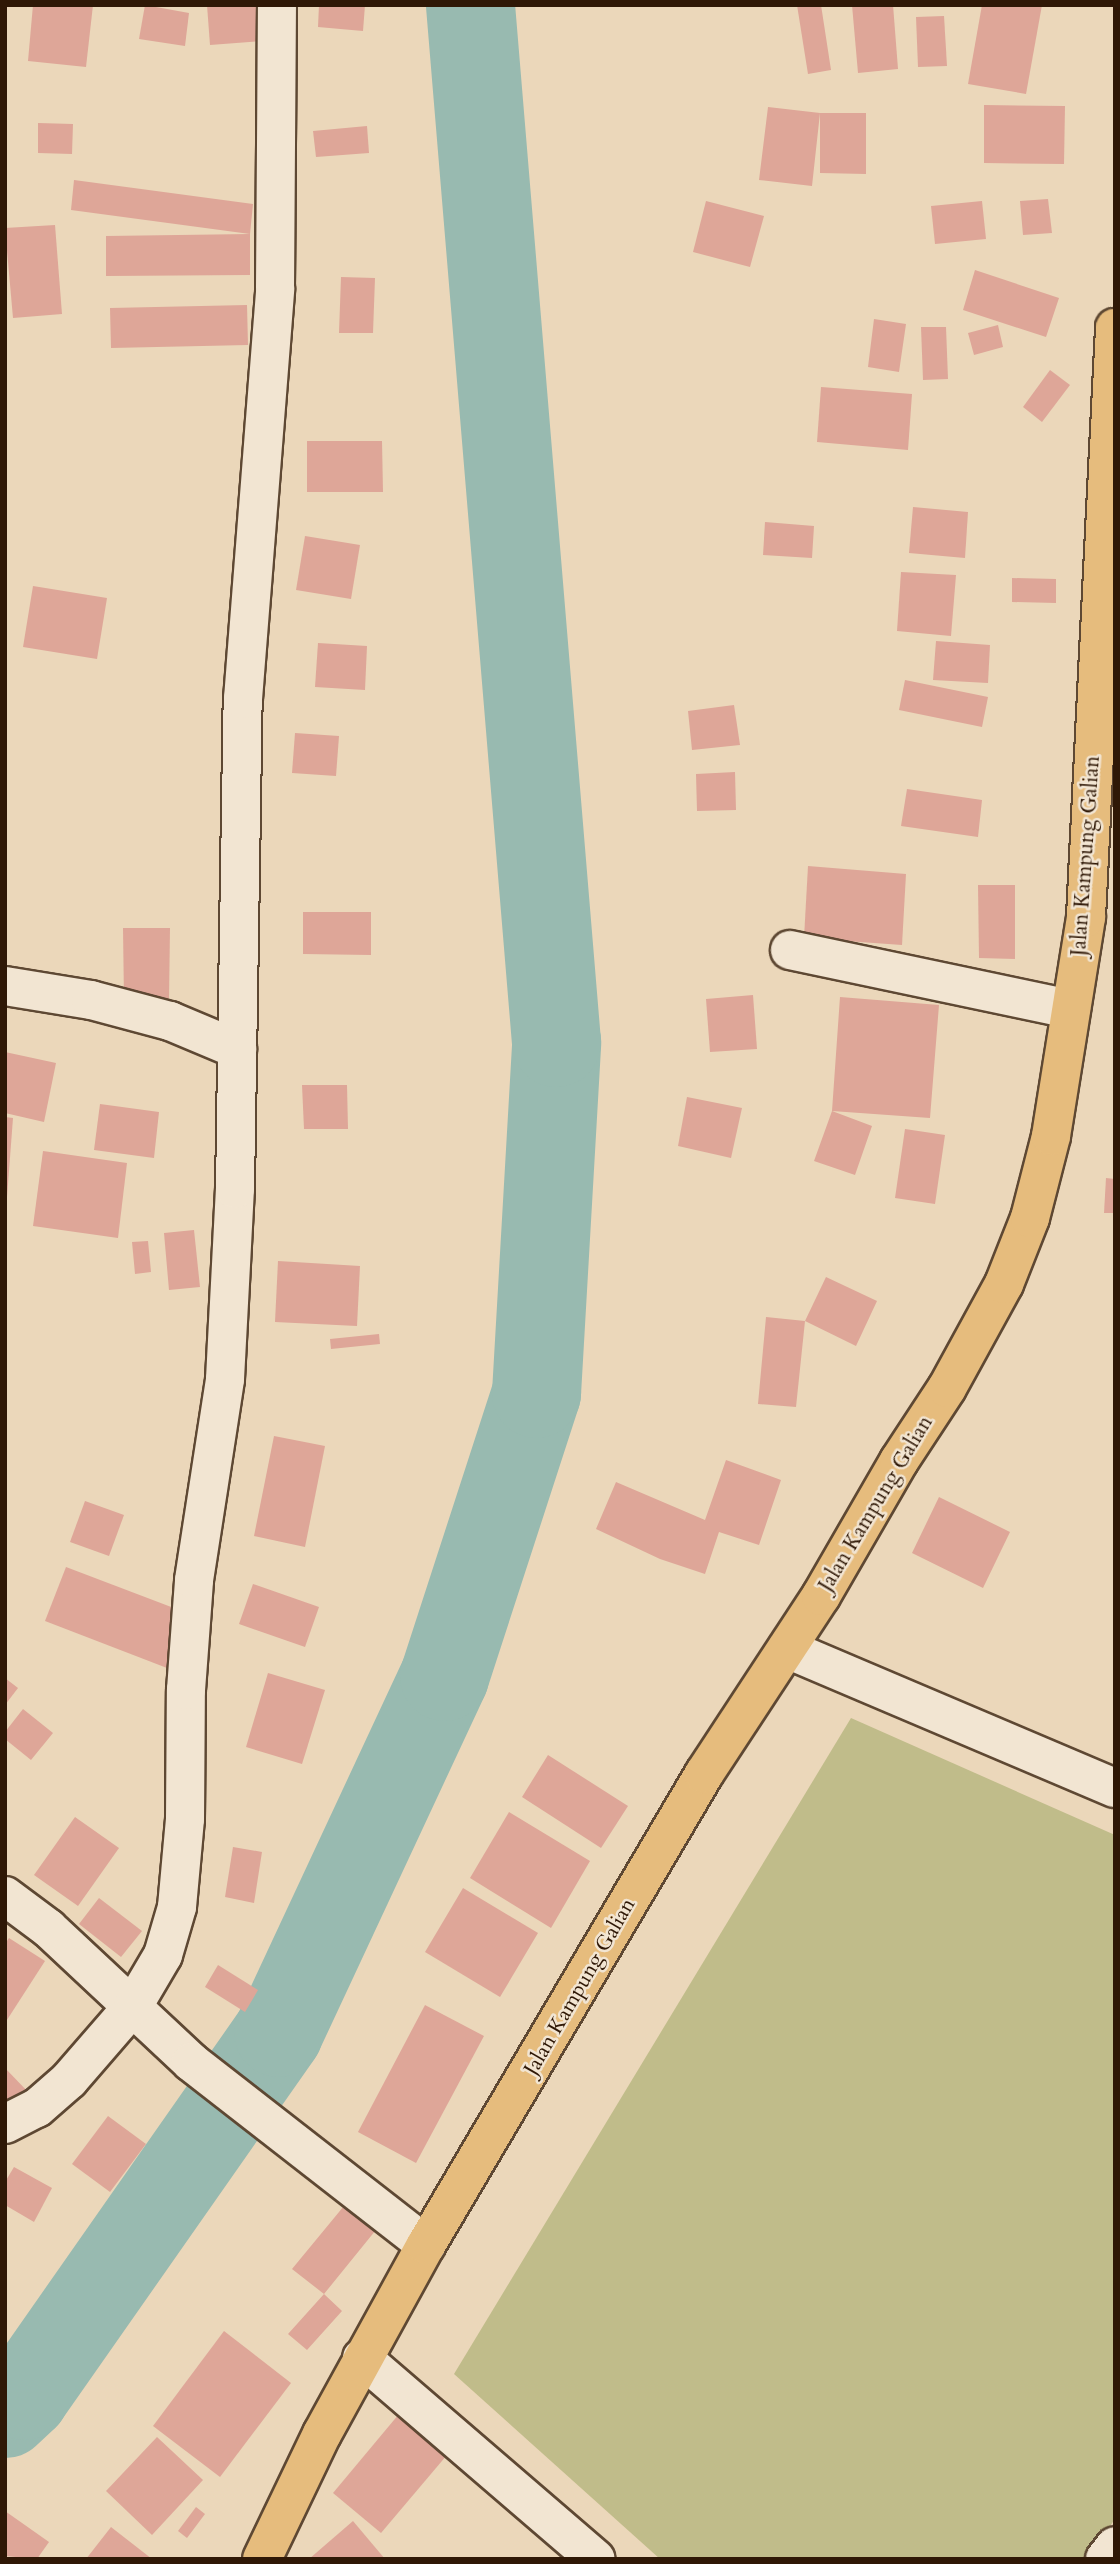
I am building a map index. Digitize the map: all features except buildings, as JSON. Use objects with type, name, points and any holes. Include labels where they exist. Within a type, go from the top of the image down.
[{"type":"main road","name":"Jalan Kampung Galian","points":[[262,2559],[362,2358],[426,2245],[704,1774],[786,1649],[899,1461],[947,1388],[1004,1284],[1030,1218],[1051,1136],[1086,917],[1108,560],[1115,328]]},
{"type":"street","points":[[5,2124],[37,2108],[69,2080],[134,2006],[163,1955],[177,1907],[185,1819],[186,1690],[194,1580],[225,1379],[235,1189],[243,699],[275,288],[277,5]]},
{"type":"street","points":[[790,950],[1072,1009]]},
{"type":"street","points":[[5,986],[91,1000],[157,1017],[237,1049]]},
{"type":"street","points":[[786,1649],[1115,1788]]},
{"type":"street","points":[[5,1896],[48,1928],[191,2062],[426,2245]]},
{"type":"street","points":[[362,2358],[596,2559]]},
{"type":"street","points":[[1105,2559],[1115,2546]]},
{"type":"shaded area","points":[[851,1718],[1115,1835],[1115,2519],[1087,2559],[660,2559],[454,2374]]},
{"type":"waterway","points":[[5,2413],[24,2395],[278,2032],[444,1676],[536,1393],[556,1042],[470,5]]}]
